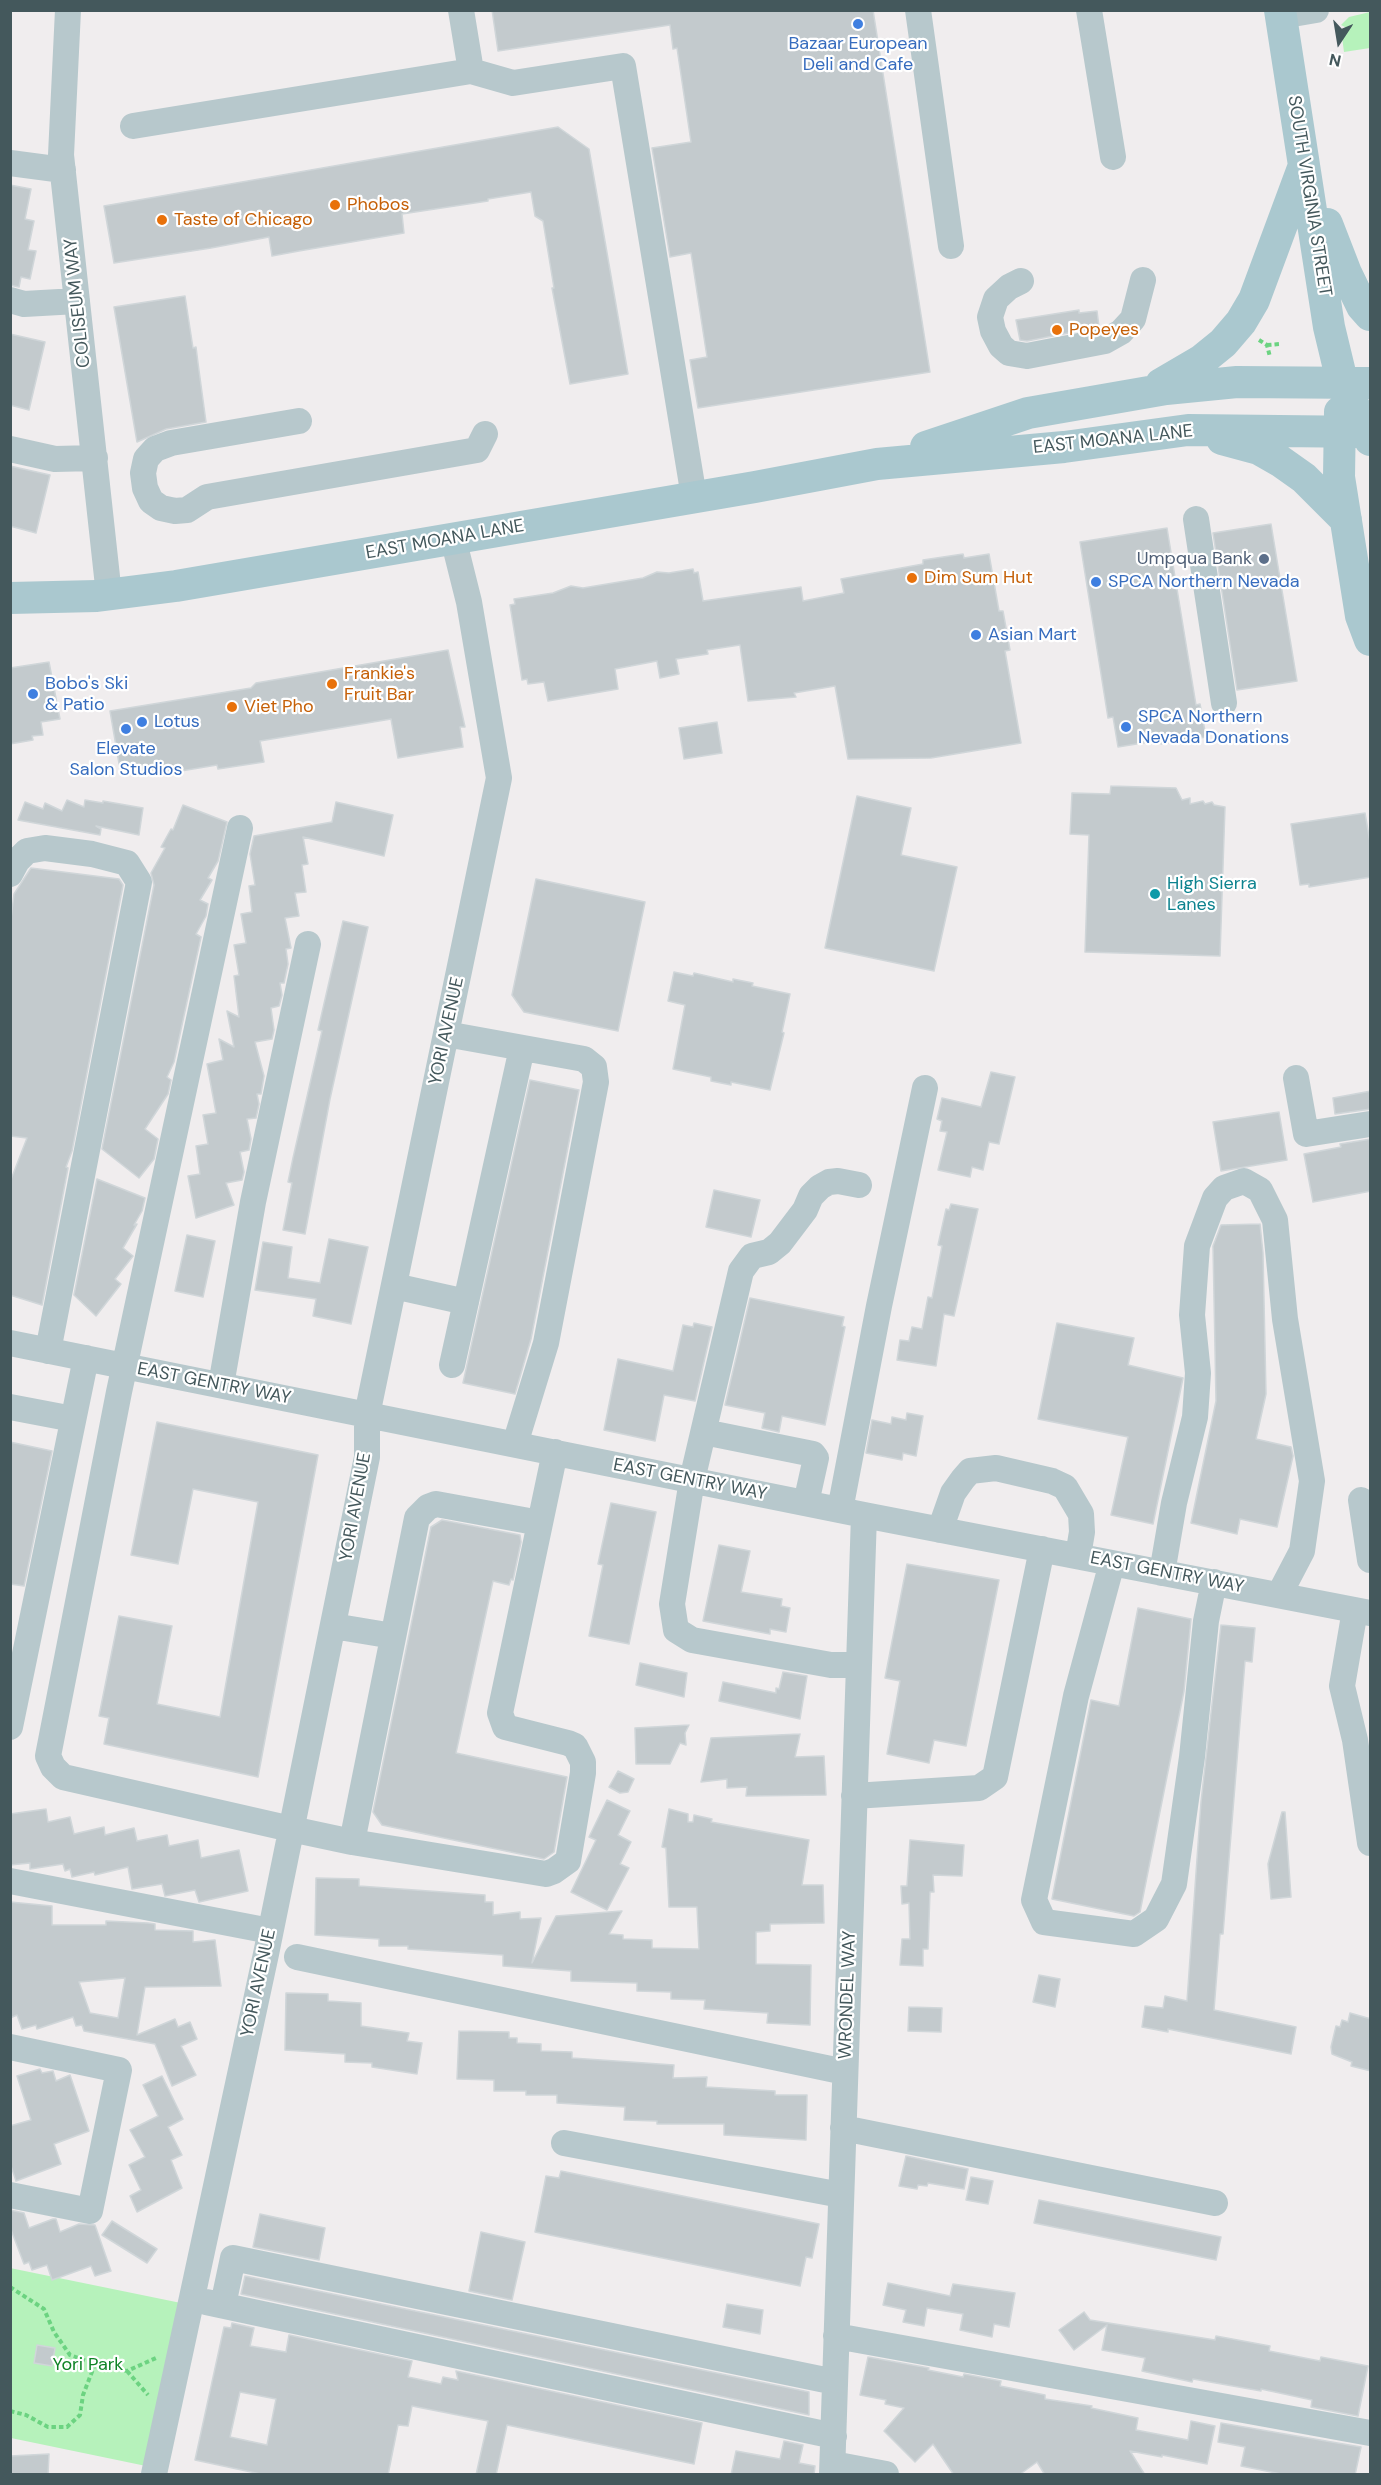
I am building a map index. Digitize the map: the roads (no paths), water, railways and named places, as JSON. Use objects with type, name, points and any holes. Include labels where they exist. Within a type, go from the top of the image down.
[{"type":"main road","name":"SOUTH VIRGINIA STREET","points":[[1281,13],[1329,327],[1356,382],[1359,433],[1338,464],[1361,616],[1371,640]]},
{"type":"main road","points":[[1304,165],[1346,273],[1362,306],[1371,315]]},
{"type":"main road","points":[[1146,392],[1202,360],[1223,343],[1241,322],[1254,300],[1304,165]]},
{"type":"main road","name":"EAST MOANA LANE","points":[[877,464],[1028,413],[1146,392],[1237,382],[1356,382]]},
{"type":"main road","points":[[1180,431],[1259,449],[1304,478],[1346,520]]},
{"type":"main road","name":"EAST MOANA LANE","points":[[10,598],[110,595],[877,464],[1064,447],[1180,431],[1359,433]]},
{"type":"street","name":"COLISEUM WAY","points":[[68,10],[61,124],[63,170],[110,595]]},
{"type":"street","points":[[461,10],[471,71]]},
{"type":"street","points":[[1089,10],[1113,157]]},
{"type":"street","points":[[1281,13],[1316,10]]},
{"type":"street","points":[[921,11],[951,246]]},
{"type":"street","points":[[133,126],[471,71],[513,84],[623,66],[694,497]]},
{"type":"street","points":[[10,163],[63,170]]},
{"type":"street","points":[[1021,281],[1009,287],[996,299],[990,317],[993,332],[1000,346],[1009,353],[1027,356],[1106,341],[1121,332],[1133,319],[1143,280]]},
{"type":"street","points":[[10,300],[24,304],[77,302]]},
{"type":"street","points":[[300,421],[171,443],[155,449],[146,459],[143,474],[145,488],[151,501],[161,508],[175,511],[187,510],[207,497],[477,450],[485,434]]},
{"type":"street","points":[[10,449],[55,459],[95,458]]},
{"type":"street","points":[[1196,519],[1224,703]]},
{"type":"street","name":"YORI AVENUE","points":[[154,2475],[333,1626],[367,1457],[367,1415],[499,778],[469,602],[453,538]]},
{"type":"street","points":[[240,828],[124,1366],[48,1756],[53,1767],[63,1777],[352,1842],[546,1874],[554,1871],[568,1860],[583,1762],[575,1746],[516,1732],[505,1727],[500,1713],[555,1452]]},
{"type":"street","points":[[10,874],[17,861],[27,851],[45,848],[92,854],[127,862],[139,882],[48,1350]]},
{"type":"street","points":[[221,1385],[253,1202],[308,945]]},
{"type":"street","points":[[446,1034],[584,1059],[594,1067],[596,1082],[546,1343],[515,1444]]},
{"type":"street","points":[[452,1365],[522,1048]]},
{"type":"street","points":[[1296,1078],[1306,1134],[1371,1124]]},
{"type":"street","name":"WRONDEL WAY","points":[[833,2469],[859,1665],[849,1460],[926,1088]]},
{"type":"street","points":[[859,1185],[838,1181],[829,1182],[820,1187],[811,1196],[805,1210],[780,1243],[769,1252],[752,1256],[741,1271],[692,1480],[672,1604],[676,1630],[692,1640],[831,1665],[859,1665]]},
{"type":"street","points":[[1162,1573],[1174,1503],[1195,1417],[1198,1373],[1192,1315],[1197,1246],[1215,1198],[1224,1188],[1244,1181],[1260,1190],[1275,1220],[1285,1319],[1312,1481],[1302,1551],[1279,1595]]},
{"type":"street","points":[[394,1286],[466,1302]]},
{"type":"street","name":"EAST GENTRY WAY","points":[[10,1343],[940,1530],[1363,1611]]},
{"type":"street","points":[[10,1726],[86,1358]]},
{"type":"street","points":[[10,1407],[73,1419]]},
{"type":"street","points":[[704,1432],[813,1454],[816,1458],[849,1460]]},
{"type":"street","points":[[806,1503],[816,1458]]},
{"type":"street","points":[[940,1530],[953,1492],[970,1471],[996,1468],[1052,1481],[1065,1487],[1081,1514],[1082,1532],[1077,1556]]},
{"type":"street","points":[[1361,1500],[1371,1560]]},
{"type":"street","points":[[352,1842],[417,1518],[428,1507],[436,1504],[540,1523]]},
{"type":"street","points":[[854,1796],[979,1788],[995,1776],[1042,1549]]},
{"type":"street","points":[[1112,1563],[1076,1696],[1034,1900],[1044,1922],[1134,1934],[1156,1919],[1174,1884],[1192,1757],[1206,1621],[1214,1582]]},
{"type":"street","points":[[1363,1611],[1342,1686],[1355,1740],[1371,1843]]},
{"type":"street","points":[[333,1626],[393,1636]]},
{"type":"street","points":[[10,1881],[270,1930]]},
{"type":"street","points":[[297,1957],[845,2072]]},
{"type":"street","points":[[10,2047],[118,2070],[90,2211],[10,2195]]},
{"type":"street","points":[[843,2128],[1215,2203]]},
{"type":"street","points":[[564,2143],[841,2195]]},
{"type":"street","points":[[223,2305],[233,2258],[836,2372]]},
{"type":"street","points":[[192,2298],[834,2436]]},
{"type":"street","points":[[586,2315],[836,2372]]},
{"type":"street","points":[[837,2336],[1371,2433]]},
{"type":"street","points":[[833,2469],[886,2475]]},
{"type":"place","name":"Bazaar European Deli and Cafe","points":[[858,24]]},
{"type":"place","name":"Phobos","points":[[335,205]]},
{"type":"place","name":"Taste of Chicago","points":[[162,220]]},
{"type":"place","name":"Popeyes","points":[[1057,330]]},
{"type":"place","name":"Umpqua Bank","points":[[1264,559]]},
{"type":"place","name":"Dim Sum Hut","points":[[912,578]]},
{"type":"place","name":"SPCA Northern Nevada","points":[[1096,582]]},
{"type":"place","name":"Asian Mart","points":[[976,635]]},
{"type":"place","name":"Frankie's Fruit Bar","points":[[332,684]]},
{"type":"place","name":"Bobo's Ski & Patio","points":[[33,694]]},
{"type":"place","name":"Viet Pho","points":[[232,707]]},
{"type":"place","name":"Lotus","points":[[142,722]]},
{"type":"place","name":"SPCA Northern Nevada Donations","points":[[1126,727]]},
{"type":"place","name":"Elevate Salon Studios","points":[[126,729]]},
{"type":"place","name":"High Sierra Lanes","points":[[1155,894]]},
{"type":"park label","name":"Yori Park","points":[[88,2365]]}]
